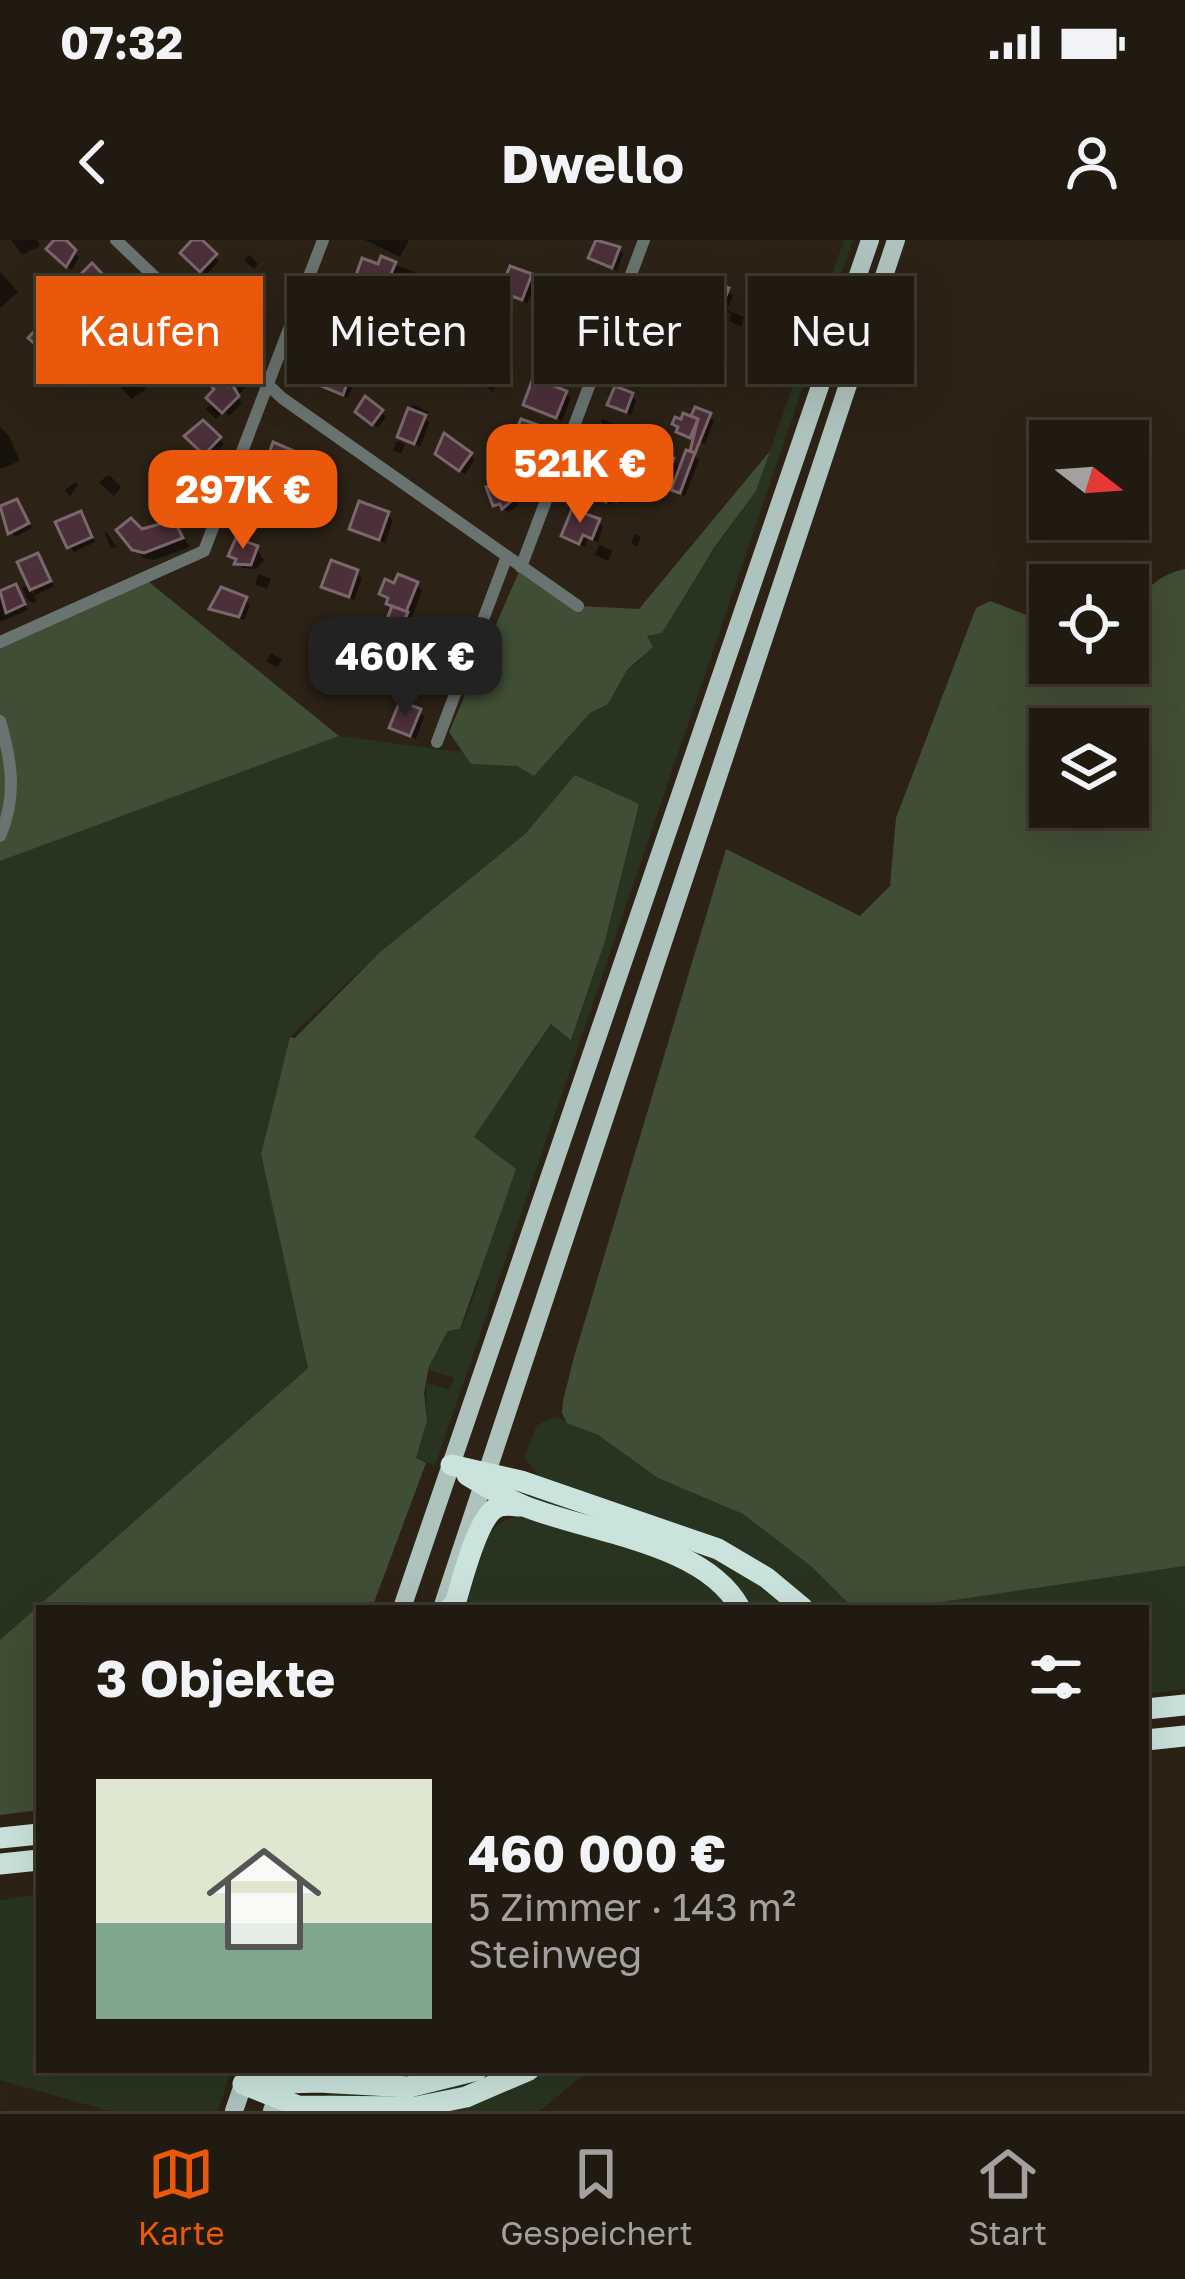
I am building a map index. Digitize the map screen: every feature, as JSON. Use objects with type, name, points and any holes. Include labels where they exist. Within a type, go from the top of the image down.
[{"type":"highway","points":[[451,1466],[718,1549],[767,1578],[798,1605]]},
{"type":"highway","points":[[483,1477],[523,1506]]},
{"type":"highway","points":[[447,1605],[488,1515],[500,1505],[523,1506],[686,1559],[719,1579],[738,1605]]},
{"type":"highway","points":[[1149,1709],[1185,1705]]},
{"type":"highway","points":[[1149,1740],[1185,1736]]},
{"type":"highway","points":[[0,1838],[36,1834]]},
{"type":"highway","points":[[0,1864],[36,1860]]},
{"type":"highway","points":[[279,2091],[409,2087],[465,2073]]},
{"type":"highway","points":[[245,2077],[279,2091],[298,2106],[416,2107],[466,2097],[522,2073]]},
{"type":"main road","points":[[403,1605],[870,240]]},
{"type":"main road","points":[[447,1605],[483,1477],[896,240]]},
{"type":"main road","points":[[234,2111],[245,2077]]},
{"type":"street","points":[[116,240],[267,384],[578,606]]},
{"type":"street","points":[[0,642],[204,550],[323,240]]},
{"type":"street","points":[[521,567],[644,240]]},
{"type":"street","points":[[437,742],[507,556]]},
{"type":"street","points":[[0,721],[10,755],[13,793],[0,836]]},
{"type":"green space","points":[[844,240],[853,240],[841,276],[831,276]]},
{"type":"green space","points":[[794,384],[804,384],[435,1466],[416,1458],[427,1421],[426,1383],[450,1390],[454,1378],[428,1370],[429,1365],[449,1331],[461,1329],[478,1285],[474,1137],[552,1024],[572,1039],[605,941],[638,805],[576,775],[525,834],[379,953],[290,1037],[261,1154],[308,1368],[0,1640],[0,861],[339,736],[551,758],[590,712],[608,704],[627,670],[640,661],[646,637],[654,634],[756,491]]},
{"type":"green space","points":[[770,451],[756,491],[662,633],[647,636],[653,647],[627,670],[608,704],[590,713],[534,776],[517,766],[471,764],[449,732],[521,567],[578,606],[639,609]]},
{"type":"green space","points":[[1185,569],[1185,1566],[921,1605],[850,1605],[812,1567],[743,1514],[658,1478],[598,1435],[567,1423],[563,1401],[574,1357],[726,849],[860,916],[890,886],[896,818],[976,608],[990,601],[1029,616],[1029,684],[1149,684],[1149,588]]},
{"type":"green space","points":[[144,578],[339,736],[0,861],[0,642]]},
{"type":"green space","points":[[575,775],[639,804],[605,941],[571,1040],[551,1024],[474,1137],[516,1169],[460,1329],[448,1331],[429,1366],[424,1393],[427,1421],[416,1458],[426,1463],[373,1605],[40,1605],[308,1368],[261,1154],[290,1037],[295,1038],[379,953],[525,834]]},
{"type":"green space","points":[[555,1417],[598,1435],[658,1478],[743,1514],[812,1567],[850,1605],[463,1605],[488,1535],[510,1519],[526,1516],[538,1475],[524,1457],[537,1425]]},
{"type":"green space","points":[[1185,1566],[1185,1689],[1149,1694],[1149,1605],[921,1605]]},
{"type":"green space","points":[[36,1608],[36,1810],[0,1815],[0,1640]]},
{"type":"green space","points":[[36,1894],[36,2073],[230,2073],[218,2111],[109,2111],[0,2080],[0,1900]]},
{"type":"green space","points":[[335,2073],[586,2073],[539,2111],[322,2111]]},
{"type":"building","points":[[54,240],[66,240],[76,250],[66,267],[46,249]]},
{"type":"building","points":[[192,240],[202,240],[217,254],[200,272],[180,253]]},
{"type":"building","points":[[596,240],[620,247],[612,268],[588,258]]},
{"type":"building","points":[[381,256],[396,262],[390,276],[356,276],[362,258],[378,264]]},
{"type":"building","points":[[92,263],[104,276],[83,276]]},
{"type":"building","points":[[510,266],[532,274],[522,300],[510,295],[510,276],[506,276]]},
{"type":"building","points":[[533,378],[534,384],[567,391],[556,418],[523,405]]},
{"type":"building","points":[[209,384],[232,384],[239,396],[222,413],[206,398],[214,389]]},
{"type":"building","points":[[322,384],[347,384],[343,395]]},
{"type":"building","points":[[615,386],[633,393],[626,412],[607,405]]},
{"type":"building","points":[[365,396],[383,410],[372,425],[355,412]]},
{"type":"building","points":[[695,407],[711,413],[695,453],[690,451],[698,419],[691,416]]},
{"type":"building","points":[[408,408],[426,415],[414,444],[397,437]]},
{"type":"building","points":[[683,413],[698,419],[690,438],[676,432],[678,427],[672,424]]},
{"type":"building","points":[[521,419],[552,430],[543,455],[511,443]]},
{"type":"building","points":[[203,420],[221,437],[204,455],[184,436]]},
{"type":"building","points":[[444,433],[472,453],[459,471],[435,454]]},
{"type":"building","points":[[273,442],[294,451],[285,474],[263,472]]},
{"type":"building","points":[[686,450],[695,453],[680,493],[671,490]]},
{"type":"building","points":[[660,452],[674,458],[664,483],[650,478]]},
{"type":"building","points":[[510,454],[537,464],[531,479],[504,470]]},
{"type":"building","points":[[583,466],[615,479],[612,485],[622,489],[617,501],[608,498],[606,502],[575,486]]},
{"type":"building","points":[[176,469],[199,477],[191,499],[168,490]]},
{"type":"building","points":[[499,476],[501,482],[508,480],[514,499],[502,509],[500,504],[493,506],[486,487],[493,485],[491,478]]},
{"type":"building","points":[[17,499],[29,523],[8,534],[0,506]]},
{"type":"building","points":[[359,501],[389,512],[379,540],[349,529]]},
{"type":"building","points":[[572,509],[600,519],[592,539],[583,535],[579,544],[561,536]]},
{"type":"building","points":[[81,511],[92,537],[67,548],[55,522]]},
{"type":"building","points":[[131,518],[142,529],[174,520],[183,538],[144,553],[132,550],[116,530]]},
{"type":"building","points":[[236,538],[258,546],[251,565],[234,564],[236,559],[228,556]]},
{"type":"building","points":[[38,553],[51,581],[30,590],[17,562]]},
{"type":"building","points":[[331,560],[358,570],[349,597],[321,587]]},
{"type":"building","points":[[398,574],[418,582],[406,612],[386,604],[388,598],[379,594],[385,579],[394,583]]},
{"type":"building","points":[[16,584],[25,604],[6,613],[0,591]]},
{"type":"building","points":[[221,587],[247,597],[239,617],[209,609]]},
{"type":"building","points":[[392,606],[408,612],[396,641],[381,635]]},
{"type":"building","points":[[400,701],[421,709],[410,736],[389,728]]}]
